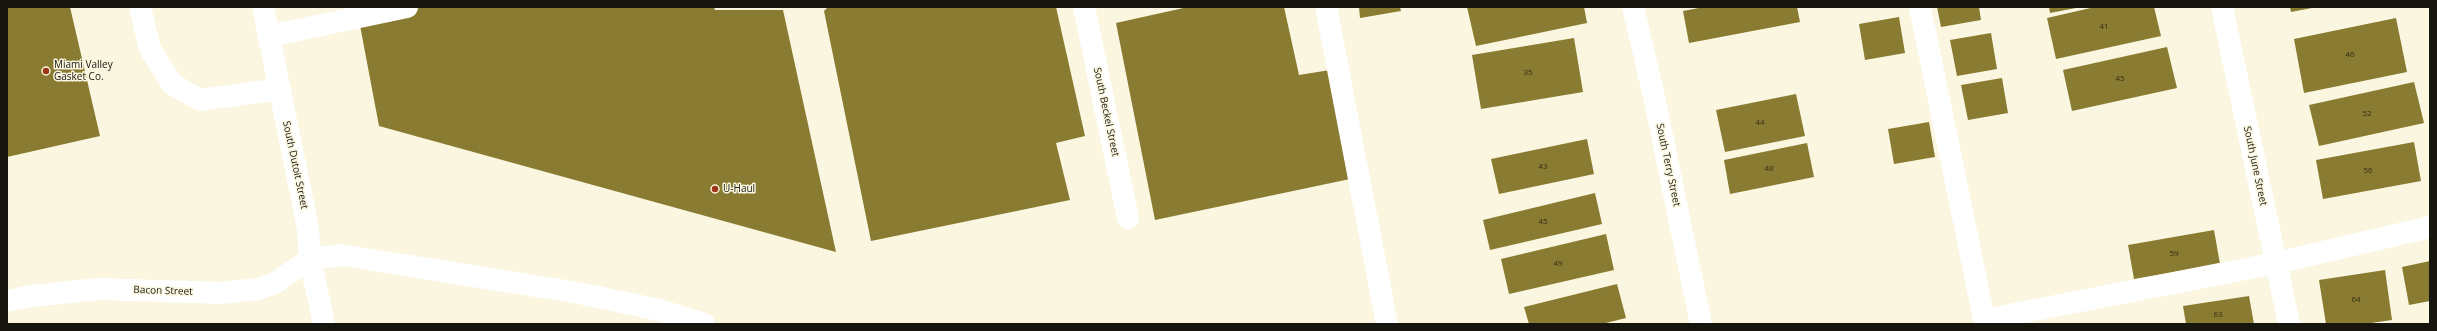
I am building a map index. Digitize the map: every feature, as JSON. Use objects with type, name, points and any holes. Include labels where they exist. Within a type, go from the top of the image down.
[{"type":"street","points":[[140,7],[150,49],[172,84],[200,100],[280,89]]},
{"type":"street","name":"South Dutoit Street","points":[[263,7],[308,228],[310,258],[324,324]]},
{"type":"street","points":[[269,36],[407,7]]},
{"type":"street","name":"South Beckel Street","points":[[1084,7],[1128,218]]},
{"type":"street","points":[[1326,7],[1387,324]]},
{"type":"street","name":"South Terry Street","points":[[1634,7],[1701,324]]},
{"type":"street","points":[[1920,7],[1984,322],[2276,263],[2430,227]]},
{"type":"street","name":"South June Street","points":[[2222,7],[2289,324]]},
{"type":"street","points":[[310,258],[341,255],[485,277],[579,293],[659,310],[704,324]]},
{"type":"street","name":"Bacon Street","points":[[7,301],[32,296],[99,289],[221,293],[258,289],[275,283],[310,258]]},
{"type":"building","name":"Miami Valley Gasket Co.","points":[[7,7],[70,7],[100,136],[7,157]]},
{"type":"building","name":"U-Haul","points":[[424,7],[714,7],[715,10],[783,10],[836,252],[379,126],[359,20]]},
{"type":"building","points":[[828,7],[1056,7],[1085,136],[1056,143],[1070,200],[871,241],[824,11]]},
{"type":"building","points":[[1188,7],[1284,7],[1299,75],[1330,70],[1350,179],[1155,220],[1116,23]]},
{"type":"building","points":[[1359,7],[1400,7],[1401,11],[1360,18]]},
{"type":"building","points":[[1467,7],[1584,7],[1587,23],[1476,46]]},
{"type":"building","points":[[1704,7],[1797,7],[1800,22],[1689,43],[1683,11]]},
{"type":"building","points":[[1937,7],[1979,7],[1981,20],[1941,27]]},
{"type":"building","points":[[2049,7],[2076,7],[2076,8],[2050,13]]},
{"type":"building","points":[[2095,7],[2154,7],[2161,36],[2056,59],[2047,18]]},
{"type":"building","points":[[2290,7],[2312,7],[2312,8],[2291,12]]},
{"type":"building","points":[[1899,17],[1905,53],[1865,60],[1859,24]]},
{"type":"building","points":[[2396,18],[2407,72],[2304,93],[2294,39]]},
{"type":"building","points":[[1991,33],[1997,69],[1957,76],[1950,40]]},
{"type":"building","points":[[1574,38],[1583,92],[1481,109],[1472,55]]},
{"type":"building","points":[[2167,47],[2177,88],[2072,111],[2063,70]]},
{"type":"building","points":[[2002,78],[2008,113],[1968,120],[1961,85]]},
{"type":"building","points":[[2414,82],[2424,123],[2319,146],[2309,105]]},
{"type":"building","points":[[1796,94],[1805,136],[1725,152],[1716,110]]},
{"type":"building","points":[[1929,122],[1935,157],[1894,164],[1888,129]]},
{"type":"building","points":[[1587,139],[1594,174],[1499,194],[1491,159]]},
{"type":"building","points":[[2414,142],[2421,181],[2323,199],[2316,160]]},
{"type":"building","points":[[1807,143],[1814,177],[1730,194],[1724,160]]},
{"type":"building","points":[[1595,193],[1602,224],[1490,250],[1483,220]]},
{"type":"building","points":[[2214,230],[2220,264],[2134,279],[2128,245]]},
{"type":"building","points":[[1606,234],[1614,270],[1509,294],[1501,259]]},
{"type":"building","points":[[2430,261],[2430,301],[2409,305],[2402,267]]},
{"type":"building","points":[[2385,270],[2392,320],[2364,324],[2326,324],[2319,280]]},
{"type":"building","points":[[1617,284],[1626,318],[1602,324],[1529,324],[1524,307]]},
{"type":"building","points":[[2249,296],[2254,324],[2186,324],[2183,306]]},
{"type":"place","name":"Miami Valley Gasket Co.","points":[[46,71]]},
{"type":"place","name":"U-Haul","points":[[715,189]]}]
